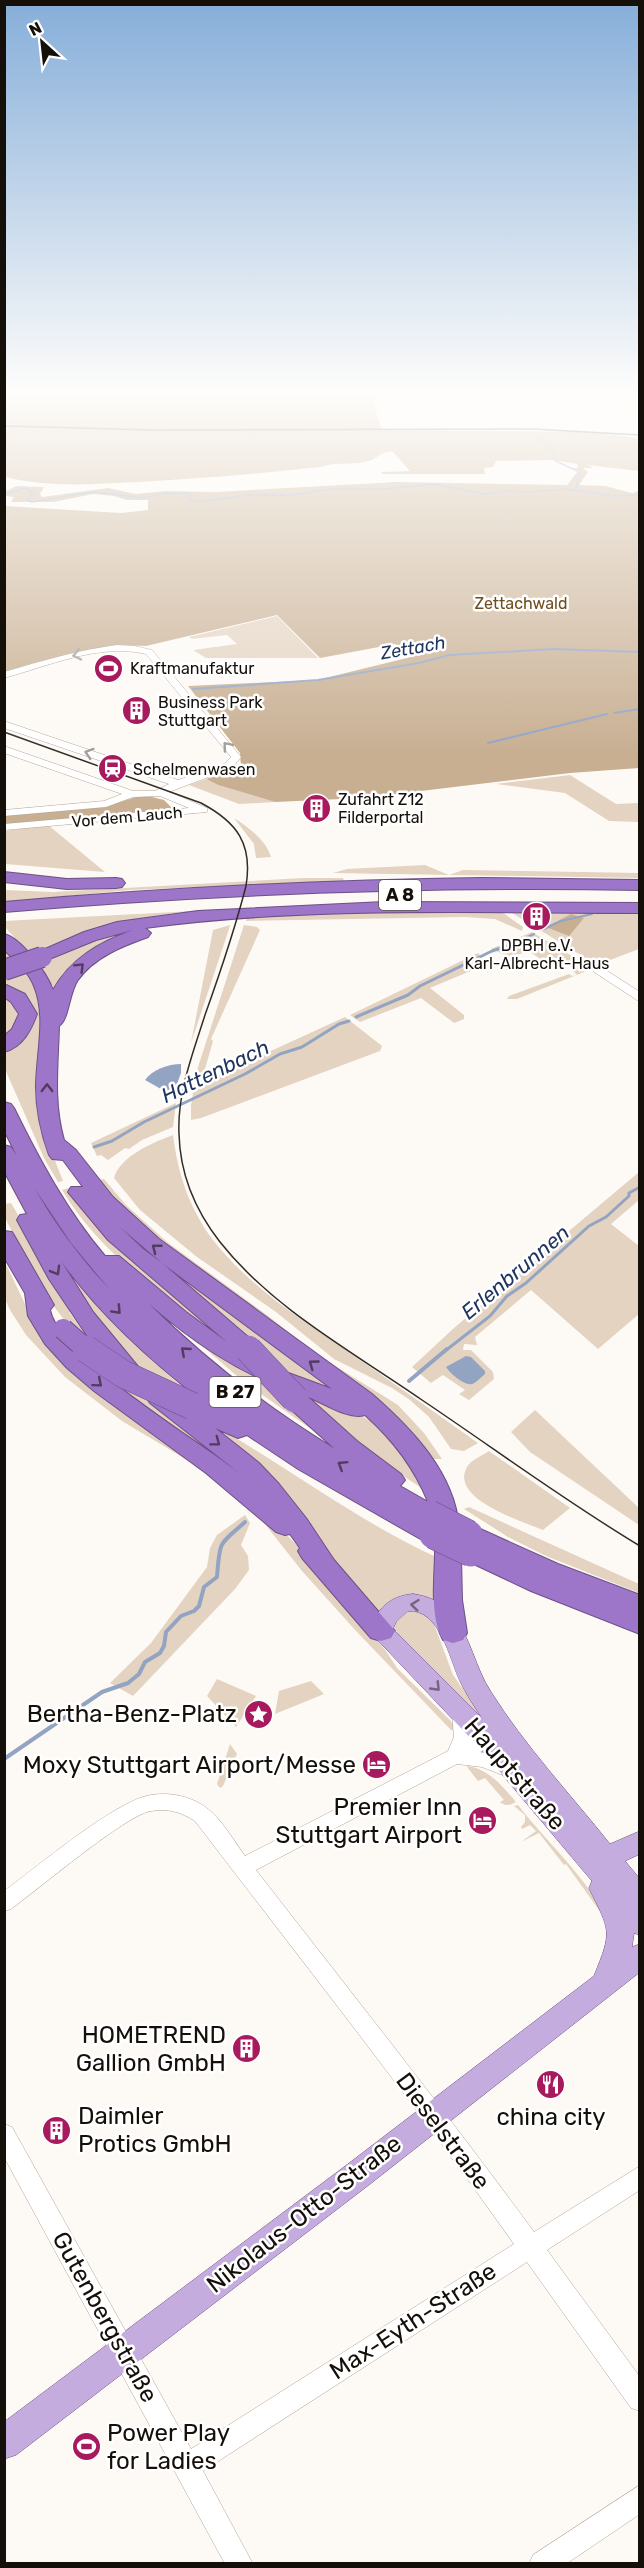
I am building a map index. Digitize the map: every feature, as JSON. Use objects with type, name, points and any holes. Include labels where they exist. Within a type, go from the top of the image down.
[{"type":"highway","name":"A 8","points":[[4,888],[56,890],[151,882],[322,875],[474,883]]},
{"type":"highway","points":[[4,876],[67,884],[151,882]]},
{"type":"highway","name":"A 8","points":[[4,907],[232,890],[474,883],[639,885]]},
{"type":"highway","name":"A 8","points":[[4,916],[160,904],[328,896],[466,894],[639,896]]},
{"type":"highway","name":"A 8","points":[[4,970],[117,927],[158,920],[231,914],[444,906],[639,908]]},
{"type":"highway","points":[[48,1032],[57,1018],[63,988],[76,971],[95,954],[122,940],[150,930],[231,914]]},
{"type":"highway","points":[[4,939],[42,984],[48,1003],[47,1105],[55,1143],[100,1220],[128,1248],[210,1313],[295,1399],[348,1447],[415,1495],[431,1525]]},
{"type":"highway","points":[[4,989],[18,998],[28,1014],[21,1032],[7,1045]]},
{"type":"highway","name":"B 27","points":[[4,1108],[29,1194],[64,1249],[124,1318],[191,1379],[273,1441],[344,1486],[470,1543],[572,1598],[639,1624]]},
{"type":"highway","points":[[4,1150],[14,1172],[29,1194],[73,1301],[100,1340],[159,1398],[229,1452],[267,1486],[299,1525],[321,1560]]},
{"type":"highway","points":[[79,1181],[151,1244],[363,1400],[415,1452],[437,1490],[448,1544],[447,1594],[453,1633]]},
{"type":"highway","name":"B 27","points":[[29,1194],[71,1230],[108,1276],[186,1352],[224,1383],[322,1453],[431,1525]]},
{"type":"highway","points":[[71,1230],[185,1323],[237,1359],[267,1374],[348,1404],[390,1427]]},
{"type":"highway","points":[[4,1237],[35,1294],[63,1329],[83,1347],[109,1366],[244,1433],[273,1441]]},
{"type":"highway","points":[[35,1294],[34,1306],[43,1322],[65,1351],[89,1376],[241,1487],[321,1560],[381,1631]]},
{"type":"highway","name":"B 27","points":[[470,1543],[639,1606]]},
{"type":"main road","name":"Hauptstraße","points":[[639,1898],[589,1853],[515,1772],[495,1733],[453,1633],[430,1608],[418,1603],[396,1606],[388,1612],[381,1631],[461,1712],[495,1733],[589,1853],[639,1924]]},
{"type":"main road","points":[[603,1984],[619,1951],[622,1932],[610,1901],[584,1862],[589,1853],[623,1851],[639,1840]]},
{"type":"main road","points":[[639,1933],[639,1941]]},
{"type":"main road","name":"Nikolaus-Otto-Straße","points":[[4,2443],[125,2353],[639,1956]]},
{"type":"main road","name":"Nikolaus-Otto-Straße","points":[[603,1984],[628,1978],[639,1971]]},
{"type":"street","points":[[4,675],[92,652],[124,649],[149,652],[236,757],[228,766],[178,784],[161,793],[132,794],[4,749]]},
{"type":"street","points":[[4,724],[178,784]]},
{"type":"street","name":"Vor dem Lauch","points":[[4,827],[203,810],[161,793]]},
{"type":"street","name":"Vor dem Lauch","points":[[4,813],[106,804],[132,794]]},
{"type":"street","points":[[598,969],[639,998]]},
{"type":"street","points":[[455,1756],[464,1737],[461,1712]]},
{"type":"street","points":[[244,1866],[495,1733]]},
{"type":"street","points":[[455,1756],[483,1760],[515,1772]]},
{"type":"street","name":"Dieselstraße","points":[[4,1903],[123,1814],[150,1803],[181,1803],[202,1815],[244,1866],[433,2115],[639,2399]]},
{"type":"street","name":"Gutenbergstraße","points":[[4,2134],[240,2564]]},
{"type":"street","name":"Max-Eyth-Straße","points":[[188,2466],[639,2177]]},
{"type":"street","points":[[542,2564],[639,2498]]},
{"type":"shaded area","points":[[277,616],[318,658],[206,658],[193,650],[237,644],[227,635],[192,639],[189,637]]},
{"type":"shaded area","points":[[570,775],[616,804],[639,803],[639,822],[609,821],[565,793],[496,784]]},
{"type":"shaded area","points":[[206,779],[218,785],[275,802],[239,804],[189,785]]},
{"type":"shaded area","points":[[234,818],[261,840],[271,857],[256,858],[254,844]]},
{"type":"shaded area","points":[[48,825],[105,872],[5,864],[4,831]]},
{"type":"shaded area","points":[[425,865],[449,875],[333,873],[347,869]]},
{"type":"shaded area","points":[[463,870],[639,873],[639,878],[449,875]]},
{"type":"shaded area","points":[[303,878],[343,878],[344,881],[130,890],[5,902],[4,890],[53,892]]},
{"type":"shaded area","points":[[421,901],[640,902],[639,905],[388,903]]},
{"type":"shaded area","points":[[348,903],[174,913],[136,919],[120,922],[30,955],[5,927],[5,921]]},
{"type":"shaded area","points":[[417,909],[499,910],[523,927],[522,931],[495,919],[465,917],[246,921],[247,917]]},
{"type":"shaded area","points":[[507,910],[589,910],[639,913],[639,949],[597,965]]},
{"type":"shaded area","points":[[160,923],[114,939],[88,953],[66,974],[55,989],[36,962],[80,942]]},
{"type":"shaded area","points":[[230,925],[228,932],[191,1043],[213,930]]},
{"type":"shaded area","points":[[244,925],[257,927],[260,930],[211,1039],[213,1041],[201,1083],[345,1017],[382,1046],[380,1051],[191,1120],[191,1105],[198,1067]]},
{"type":"shaded area","points":[[532,932],[590,967],[589,970],[577,975],[573,971],[576,970],[566,963],[553,963],[560,969],[557,970],[530,952],[508,956],[491,949]]},
{"type":"shaded area","points":[[5,946],[29,975],[41,996],[49,1145],[63,1181],[58,1182],[44,1158],[5,1069],[5,1050],[31,1024],[5,984]]},
{"type":"shaded area","points":[[478,953],[487,964],[430,988],[464,1015],[464,1019],[454,1023],[421,998],[360,1022],[350,1015]]},
{"type":"shaded area","points":[[569,974],[576,975],[517,999],[507,999],[509,996]]},
{"type":"shaded area","points":[[5,993],[21,1012],[19,1025],[5,1038]]},
{"type":"shaded area","points":[[176,1103],[173,1127],[142,1140],[129,1149],[125,1148],[108,1160],[101,1155],[97,1156],[91,1143]]},
{"type":"shaded area","points":[[173,1135],[178,1163],[191,1203],[213,1240],[227,1257],[293,1314],[478,1443],[464,1451],[451,1449],[429,1417],[410,1400],[392,1388],[334,1359],[276,1312],[197,1257],[140,1210],[114,1178],[117,1170],[139,1151]]},
{"type":"shaded area","points":[[639,1172],[639,1200],[611,1224],[639,1246],[639,1314],[598,1349],[531,1290],[475,1337],[477,1345],[464,1344],[463,1350],[471,1350],[493,1372],[494,1379],[469,1400],[459,1394],[465,1390],[443,1375],[431,1383],[412,1367],[454,1328]]},
{"type":"shaded area","points":[[104,1179],[126,1205],[167,1242],[267,1315],[313,1352],[398,1405],[424,1433],[442,1459],[430,1459],[144,1233],[96,1180]]},
{"type":"shaded area","points":[[69,1188],[86,1211],[238,1351],[165,1298],[119,1259],[79,1215],[62,1190]]},
{"type":"shaded area","points":[[86,1188],[140,1244],[350,1396],[288,1377],[237,1326],[129,1240]]},
{"type":"shaded area","points":[[11,1203],[74,1311],[69,1312],[91,1342],[69,1326],[45,1295],[5,1218],[5,1204]]},
{"type":"shaded area","points":[[56,1259],[122,1332],[195,1398],[138,1373],[117,1351]]},
{"type":"shaded area","points":[[5,1262],[25,1304],[45,1335],[270,1519],[301,1549],[386,1651],[397,1668],[450,1720],[456,1730],[451,1730],[357,1632],[302,1571],[257,1514],[192,1463],[122,1421],[65,1377],[26,1335],[10,1310],[5,1299]]},
{"type":"shaded area","points":[[166,1315],[260,1375],[328,1441],[244,1382]]},
{"type":"shaded area","points":[[69,1343],[169,1411],[266,1495],[112,1387]]},
{"type":"shaded area","points":[[311,1398],[360,1415],[391,1436],[411,1462],[426,1491],[396,1471],[393,1473],[324,1413]]},
{"type":"shaded area","points":[[535,1410],[639,1508],[639,1525],[530,1452],[511,1432]]},
{"type":"shaded area","points":[[199,1417],[376,1526],[438,1558],[441,1609],[428,1602],[378,1616]]},
{"type":"shaded area","points":[[489,1451],[570,1508],[543,1530],[488,1506],[467,1487],[464,1476],[469,1464]]},
{"type":"shaded area","points":[[469,1507],[639,1584],[639,1593],[546,1556],[508,1537],[464,1509]]},
{"type":"shaded area","points":[[245,1515],[250,1523],[241,1545],[248,1556],[249,1570],[235,1589],[133,1696],[110,1683],[151,1643],[207,1567],[210,1548],[217,1535]]},
{"type":"shaded area","points":[[405,1610],[424,1613],[434,1624],[453,1675],[483,1717],[478,1719],[399,1637],[394,1626],[394,1618]]},
{"type":"shaded area","points":[[217,1679],[256,1696],[236,1727],[207,1696]]},
{"type":"shaded area","points":[[311,1681],[324,1694],[275,1714],[279,1691]]},
{"type":"shaded area","points":[[230,1744],[237,1754],[220,1788],[217,1784]]},
{"type":"shaded area","points":[[468,1766],[489,1775],[516,1802],[504,1805],[500,1802],[504,1800],[485,1778],[478,1781]]},
{"type":"shaded area","points":[[518,1805],[583,1881],[602,1909],[599,1910],[566,1864],[564,1865],[539,1833],[521,1842],[536,1831],[530,1825],[522,1829],[525,1815],[514,1806]]},
{"type":"green space","name":"Zettachwald","points":[[5,515],[639,515],[639,768],[570,773],[363,798],[275,802],[218,785],[206,779],[241,767],[240,753],[188,686],[317,680],[415,656],[395,644],[320,658],[277,615],[146,646],[109,647],[74,653],[5,672]]},
{"type":"green space","points":[[148,796],[164,800],[172,808],[168,812],[5,826],[5,815],[107,806],[136,797]]},
{"type":"green space","points":[[571,914],[584,918],[569,936],[546,927]]},
{"type":"water","points":[[181,1064],[181,1073],[174,1092],[168,1093],[145,1080],[161,1068]]},
{"type":"water","points":[[466,1356],[471,1357],[485,1371],[485,1374],[472,1384],[461,1381],[446,1367]]},
{"type":"waterway","name":"Zettach","points":[[193,689],[318,680],[419,663],[449,655],[554,649],[640,652]]},
{"type":"waterway","points":[[614,713],[640,709]]},
{"type":"waterway","points":[[488,743],[607,714]]},
{"type":"waterway","name":"Hattenbach","points":[[544,929],[561,921],[592,914]]},
{"type":"waterway","name":"Hattenbach","points":[[510,945],[534,934]]},
{"type":"waterway","name":"Hattenbach","points":[[356,1017],[408,995],[420,986],[492,951],[510,945]]},
{"type":"waterway","name":"Hattenbach","points":[[94,1147],[112,1141],[144,1122],[245,1074],[280,1054],[302,1047],[339,1024],[349,1021]]},
{"type":"waterway","name":"Erlenbrunnen","points":[[445,1351],[490,1316],[507,1296],[526,1283],[589,1226],[606,1217],[629,1196],[629,1193],[640,1187]]},
{"type":"waterway","name":"Erlenbrunnen","points":[[409,1381],[447,1349]]},
{"type":"waterway","name":"Erlenbrunnen","points":[[4,1759],[102,1692],[128,1683],[139,1674],[145,1662],[160,1653],[164,1646],[166,1632],[181,1616],[194,1611],[199,1606],[204,1587],[217,1577],[222,1545],[245,1522]]},
{"type":"tram line","points":[[4,732],[201,803],[224,818],[240,836],[247,858],[246,886],[191,1059],[183,1088],[179,1119],[182,1163],[190,1191],[203,1217],[220,1242],[264,1288],[315,1328],[557,1493],[640,1546]]},
{"type":"place","name":"Kraftmanufaktur","points":[[109,668]]},
{"type":"place","name":"Business Park Stuttgart","points":[[137,711]]},
{"type":"place","name":"Schelmenwasen","points":[[112,769]]},
{"type":"place","name":"Zufahrt Z12 Filderportal","points":[[317,808]]},
{"type":"place","name":"DPBH e.V. Karl-Albrecht-Haus","points":[[537,917]]},
{"type":"place","name":"Bertha-Benz-Platz","points":[[258,1714]]},
{"type":"place","name":"Moxy Stuttgart Airport/Messe","points":[[377,1765]]},
{"type":"place","name":"Premier Inn Stuttgart Airport","points":[[483,1821]]},
{"type":"place","name":"HOMETREND Gallion GmbH","points":[[247,2049]]},
{"type":"place","name":"china city","points":[[551,2084]]},
{"type":"place","name":"Daimler Protics GmbH","points":[[57,2130]]},
{"type":"place","name":"Power Play for Ladies","points":[[86,2447]]}]
